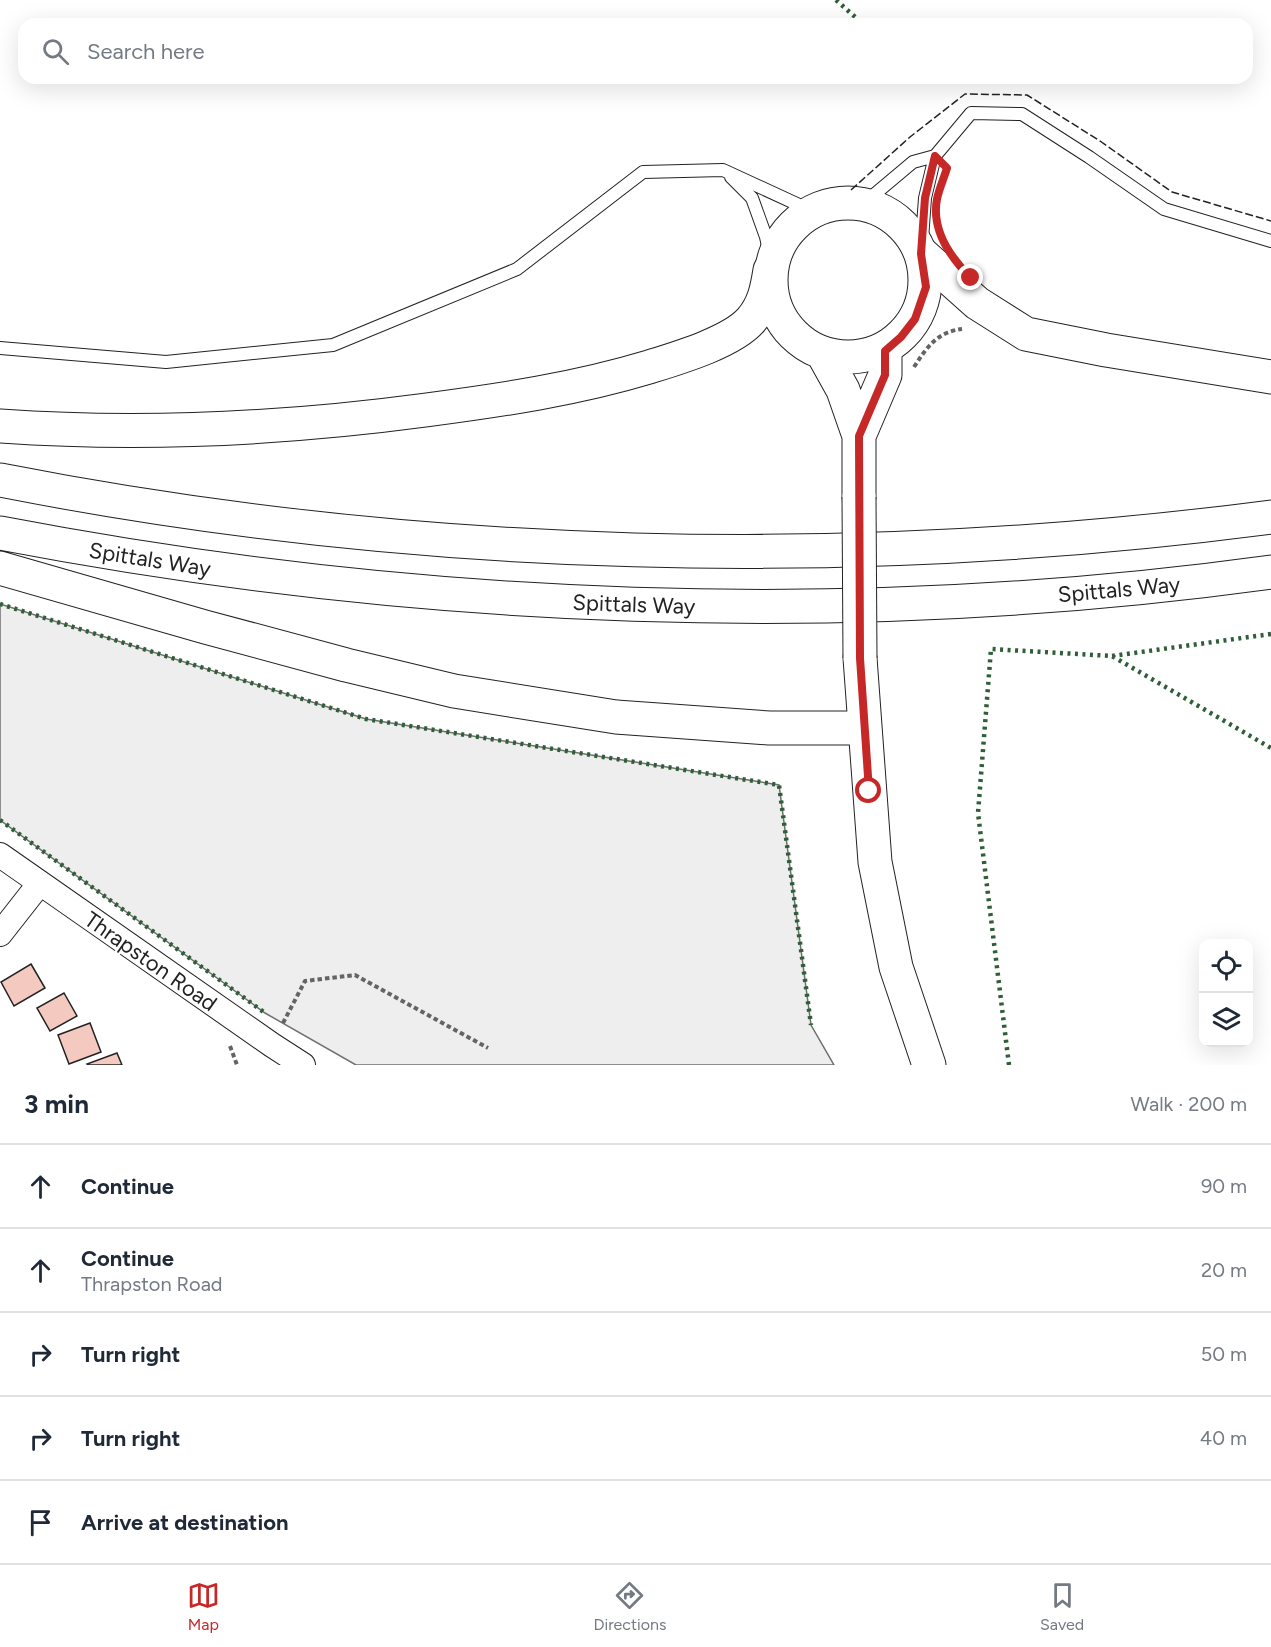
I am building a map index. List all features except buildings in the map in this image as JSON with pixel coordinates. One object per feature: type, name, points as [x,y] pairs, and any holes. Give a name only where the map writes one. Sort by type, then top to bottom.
[{"type":"main road","points":[[0,426],[96,431],[163,431],[293,426],[453,407],[555,391],[618,376],[659,364],[721,341],[751,321],[764,300],[771,267],[783,237],[812,211],[850,202],[880,209],[904,226],[921,254],[977,303],[1026,334],[1106,350],[1271,377]]},
{"type":"main road","points":[[771,267],[771,292],[785,327],[799,341],[823,354],[860,357],[885,351],[901,337],[915,319],[926,287],[921,254]]},
{"type":"main road","points":[[859,436],[885,375],[885,351]]},
{"type":"main road","points":[[823,354],[843,390],[859,436],[860,658],[875,862],[896,967],[929,1065]]},
{"type":"main road","points":[[0,480],[156,507],[284,524],[507,544],[625,549],[742,552],[966,546],[1095,537],[1271,517]]},
{"type":"main road","name":"Spittals Way","points":[[0,533],[183,564],[334,584],[461,596],[589,603],[834,606],[974,600],[1101,591],[1271,572]]},
{"type":"main road","points":[[0,568],[291,651],[464,693],[615,717],[769,728],[864,728]]},
{"type":"street","name":"Thrapston Road","points":[[0,855],[303,1065]]},
{"type":"street","points":[[0,934],[40,883]]},
{"type":"lane","points":[[921,254],[925,198],[935,156],[971,113],[1022,114],[1164,209],[1271,241]]},
{"type":"lane","points":[[863,204],[913,162],[935,156]]},
{"type":"lane","points":[[723,170],[752,198],[766,237],[771,267]]},
{"type":"lane","points":[[0,348],[166,362],[333,345],[517,269],[643,172],[723,170],[812,211]]},
{"type":"path","points":[[272,1045],[305,981],[355,975],[488,1048]]},
{"type":"shaded area","points":[[0,604],[366,719],[779,785],[811,1025],[834,1065],[356,1065],[265,1013],[0,820]]},
{"type":"hedge","points":[[836,0],[856,18]]},
{"type":"hedge","points":[[0,604],[366,719],[779,785],[811,1025]]},
{"type":"hedge","points":[[1112,656],[1271,634]]},
{"type":"hedge","points":[[1009,1065],[978,813],[991,649],[1112,656],[1271,748]]},
{"type":"hedge","points":[[0,820],[265,1013]]},
{"type":"fence","points":[[851,190],[910,137],[965,94],[1027,95],[1100,141],[1172,192],[1271,221]]},
{"type":"route","points":[[869,791],[860,658],[859,436],[885,375],[885,351],[901,337],[915,319],[926,287],[921,254],[925,198],[935,156],[947,168],[937,201],[936,217],[940,233],[953,260],[971,278]]}]
